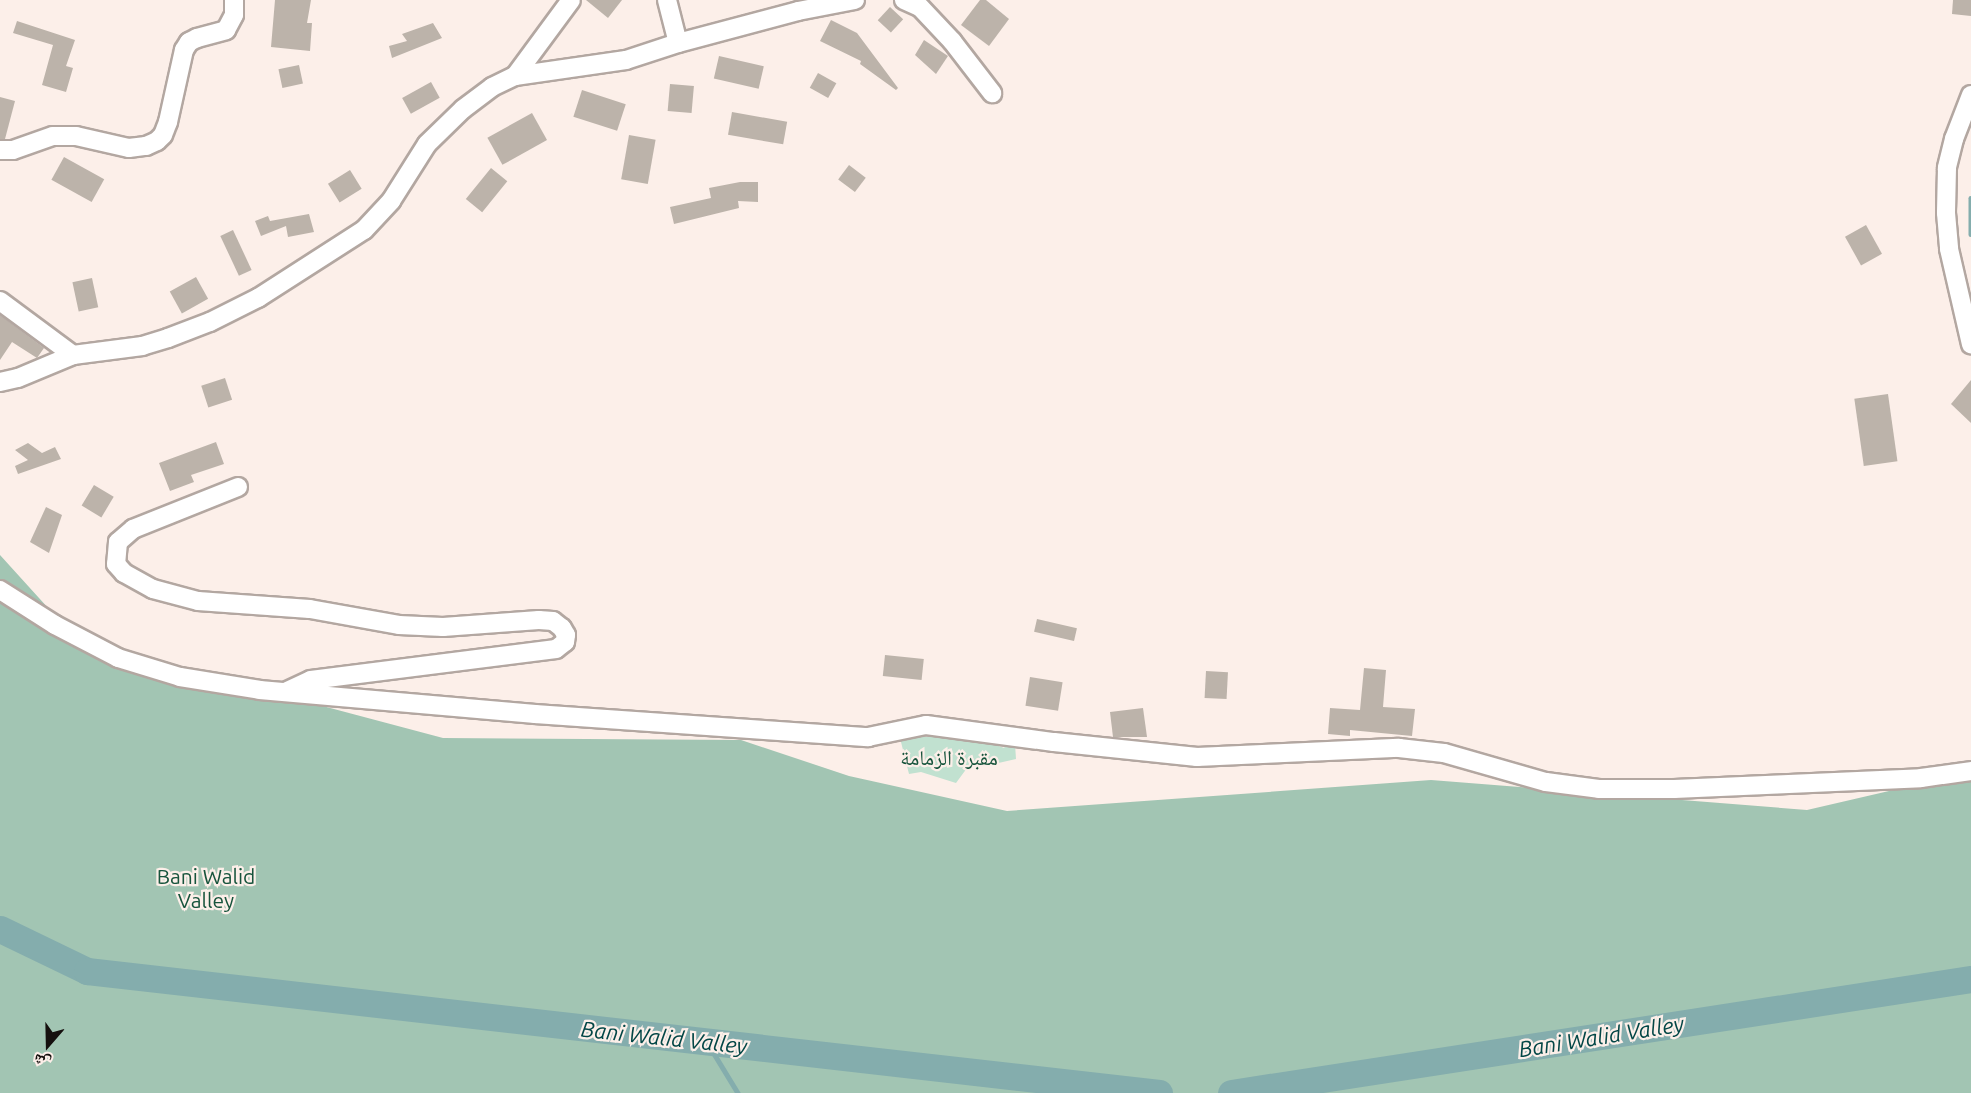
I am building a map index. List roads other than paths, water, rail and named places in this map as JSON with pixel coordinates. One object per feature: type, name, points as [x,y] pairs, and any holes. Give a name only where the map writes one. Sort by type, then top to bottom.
[{"type":"street","points":[[0,150],[29,146],[53,136],[76,136],[129,148],[146,146],[157,141],[163,135],[168,122],[184,50],[189,42],[197,38],[226,30],[234,15],[234,0]]},
{"type":"street","points":[[515,76],[571,0]]},
{"type":"street","points":[[667,0],[678,43]]},
{"type":"street","points":[[0,382],[18,378],[74,355],[142,346],[168,339],[258,298],[364,230],[391,201],[427,144],[484,93],[515,76],[626,60],[678,43],[798,11],[855,0]]},
{"type":"street","points":[[904,0],[920,7],[952,41],[992,93]]},
{"type":"street","points":[[1971,95],[1954,139],[1947,168],[1946,213],[1949,249],[1971,344]]},
{"type":"street","points":[[0,301],[74,355]]},
{"type":"street","points":[[238,487],[133,529],[118,542],[116,564],[124,573],[153,589],[198,602],[310,609],[399,625],[432,627],[553,621],[566,635],[565,642],[556,649],[311,680],[286,692]]},
{"type":"street","points":[[0,590],[55,625],[118,658],[180,677],[286,692],[535,714],[868,737],[926,724],[1054,742],[1197,757],[1399,748],[1444,753],[1546,782],[1599,789],[1674,789],[1909,779],[1971,771]]},
{"type":"waterway","points":[[1971,198],[1971,234]]},
{"type":"waterway","name":"Bani Walid Valley","points":[[0,929],[87,971],[1159,1093]]},
{"type":"waterway","name":"Bani Walid Valley","points":[[1231,1093],[1971,979]]},
{"type":"waterway","points":[[707,1042],[738,1093]]},
{"type":"park label","name":"مقبرة الزمامة","points":[[949,757]]}]
